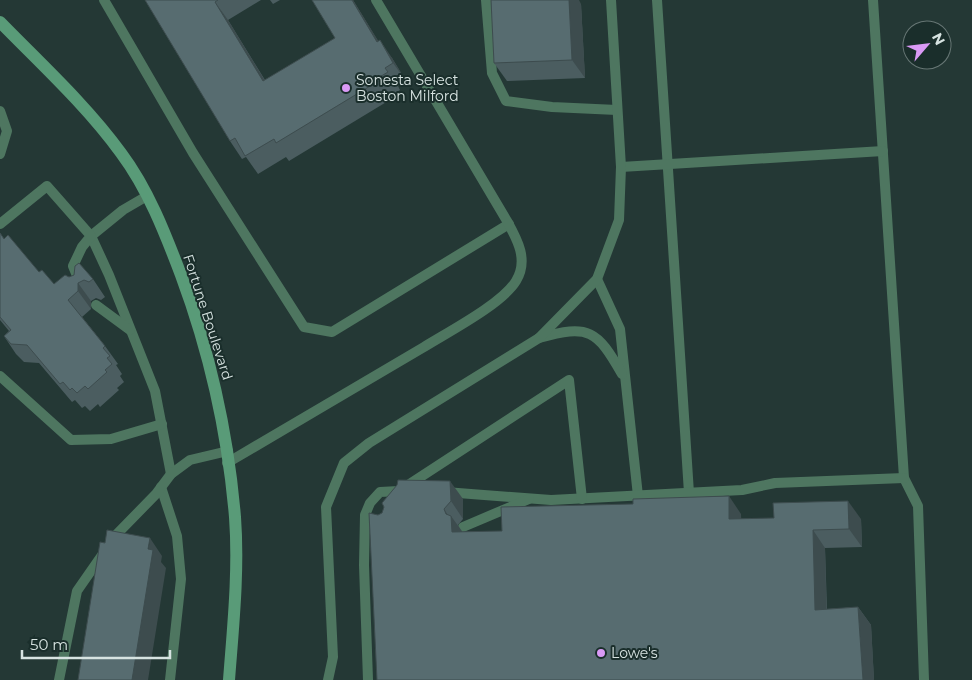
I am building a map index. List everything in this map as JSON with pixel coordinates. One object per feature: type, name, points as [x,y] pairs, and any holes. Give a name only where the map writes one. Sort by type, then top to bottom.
[{"type":"main road","name":"Fortune Boulevard","points":[[0,22],[111,140],[130,166],[147,196],[173,256],[200,331],[217,394],[235,518],[235,598],[229,680]]},
{"type":"lane","points":[[104,0],[192,153],[304,327],[332,332],[509,224]]},
{"type":"lane","points":[[59,680],[77,591],[116,535],[171,474],[190,460],[227,457],[463,323],[508,291],[517,280],[522,264],[522,254],[509,224],[376,0]]},
{"type":"lane","points":[[486,0],[492,73],[506,101],[552,107],[617,110]]},
{"type":"lane","points":[[328,680],[333,657],[326,507],[344,463],[368,442],[539,338],[597,279],[619,220],[620,167],[611,0]]},
{"type":"lane","points":[[657,0],[689,493]]},
{"type":"lane","points":[[873,0],[904,478],[918,506],[924,680]]},
{"type":"lane","points":[[0,111],[7,131],[0,154]]},
{"type":"lane","points":[[620,167],[883,151]]},
{"type":"lane","points":[[0,224],[47,186],[91,236],[109,274],[155,392],[171,474]]},
{"type":"lane","points":[[82,288],[73,266],[82,247],[91,236],[123,210],[147,196]]},
{"type":"lane","points":[[597,279],[620,330],[638,496]]},
{"type":"lane","points":[[96,305],[131,330]]},
{"type":"lane","points":[[539,338],[568,330],[592,334],[606,345],[625,379]]},
{"type":"lane","points":[[0,376],[71,440],[111,439],[162,424]]},
{"type":"lane","points":[[400,491],[569,380],[582,499]]},
{"type":"lane","points":[[439,492],[468,492],[531,499],[582,499],[742,490],[775,483],[904,478]]},
{"type":"lane","points":[[161,487],[177,536],[181,578],[170,680]]},
{"type":"lane","points":[[368,680],[364,565],[365,514],[370,503],[380,492],[419,491]]},
{"type":"lane","points":[[463,527],[531,499]]},
{"type":"lane","points":[[370,503],[380,515]]},
{"type":"building","name":"Sonesta Select Boston Milford","points":[[145,0],[218,0],[215,2],[263,81],[335,38],[312,0],[352,0],[377,42],[380,40],[393,63],[385,68],[388,72],[378,78],[380,80],[276,143],[274,139],[245,156],[235,138],[230,141]]},
{"type":"building","points":[[491,0],[569,0],[572,60],[494,63]]},
{"type":"building","points":[[0,233],[4,239],[8,235],[39,272],[42,270],[54,284],[65,275],[69,277],[74,275],[75,266],[79,263],[93,279],[89,282],[84,280],[78,283],[78,291],[68,300],[105,346],[103,348],[110,356],[107,358],[112,364],[105,370],[107,372],[88,389],[85,386],[77,393],[72,388],[70,390],[63,382],[60,384],[27,345],[11,344],[4,336],[11,330],[0,317]]},
{"type":"building","points":[[398,480],[450,481],[451,501],[444,509],[446,514],[451,516],[452,532],[502,531],[501,507],[633,504],[633,499],[729,496],[729,519],[774,518],[773,503],[848,501],[849,529],[813,530],[815,610],[858,607],[863,680],[377,680],[369,513],[378,515],[382,513],[384,507],[382,503],[397,485]]},
{"type":"building","points":[[107,530],[150,538],[148,549],[153,550],[132,680],[78,680],[100,542],[105,543]]},
{"type":"place","name":"Sonesta Select Boston Milford","points":[[346,88]]},
{"type":"place","name":"Lowe's","points":[[601,653]]}]
